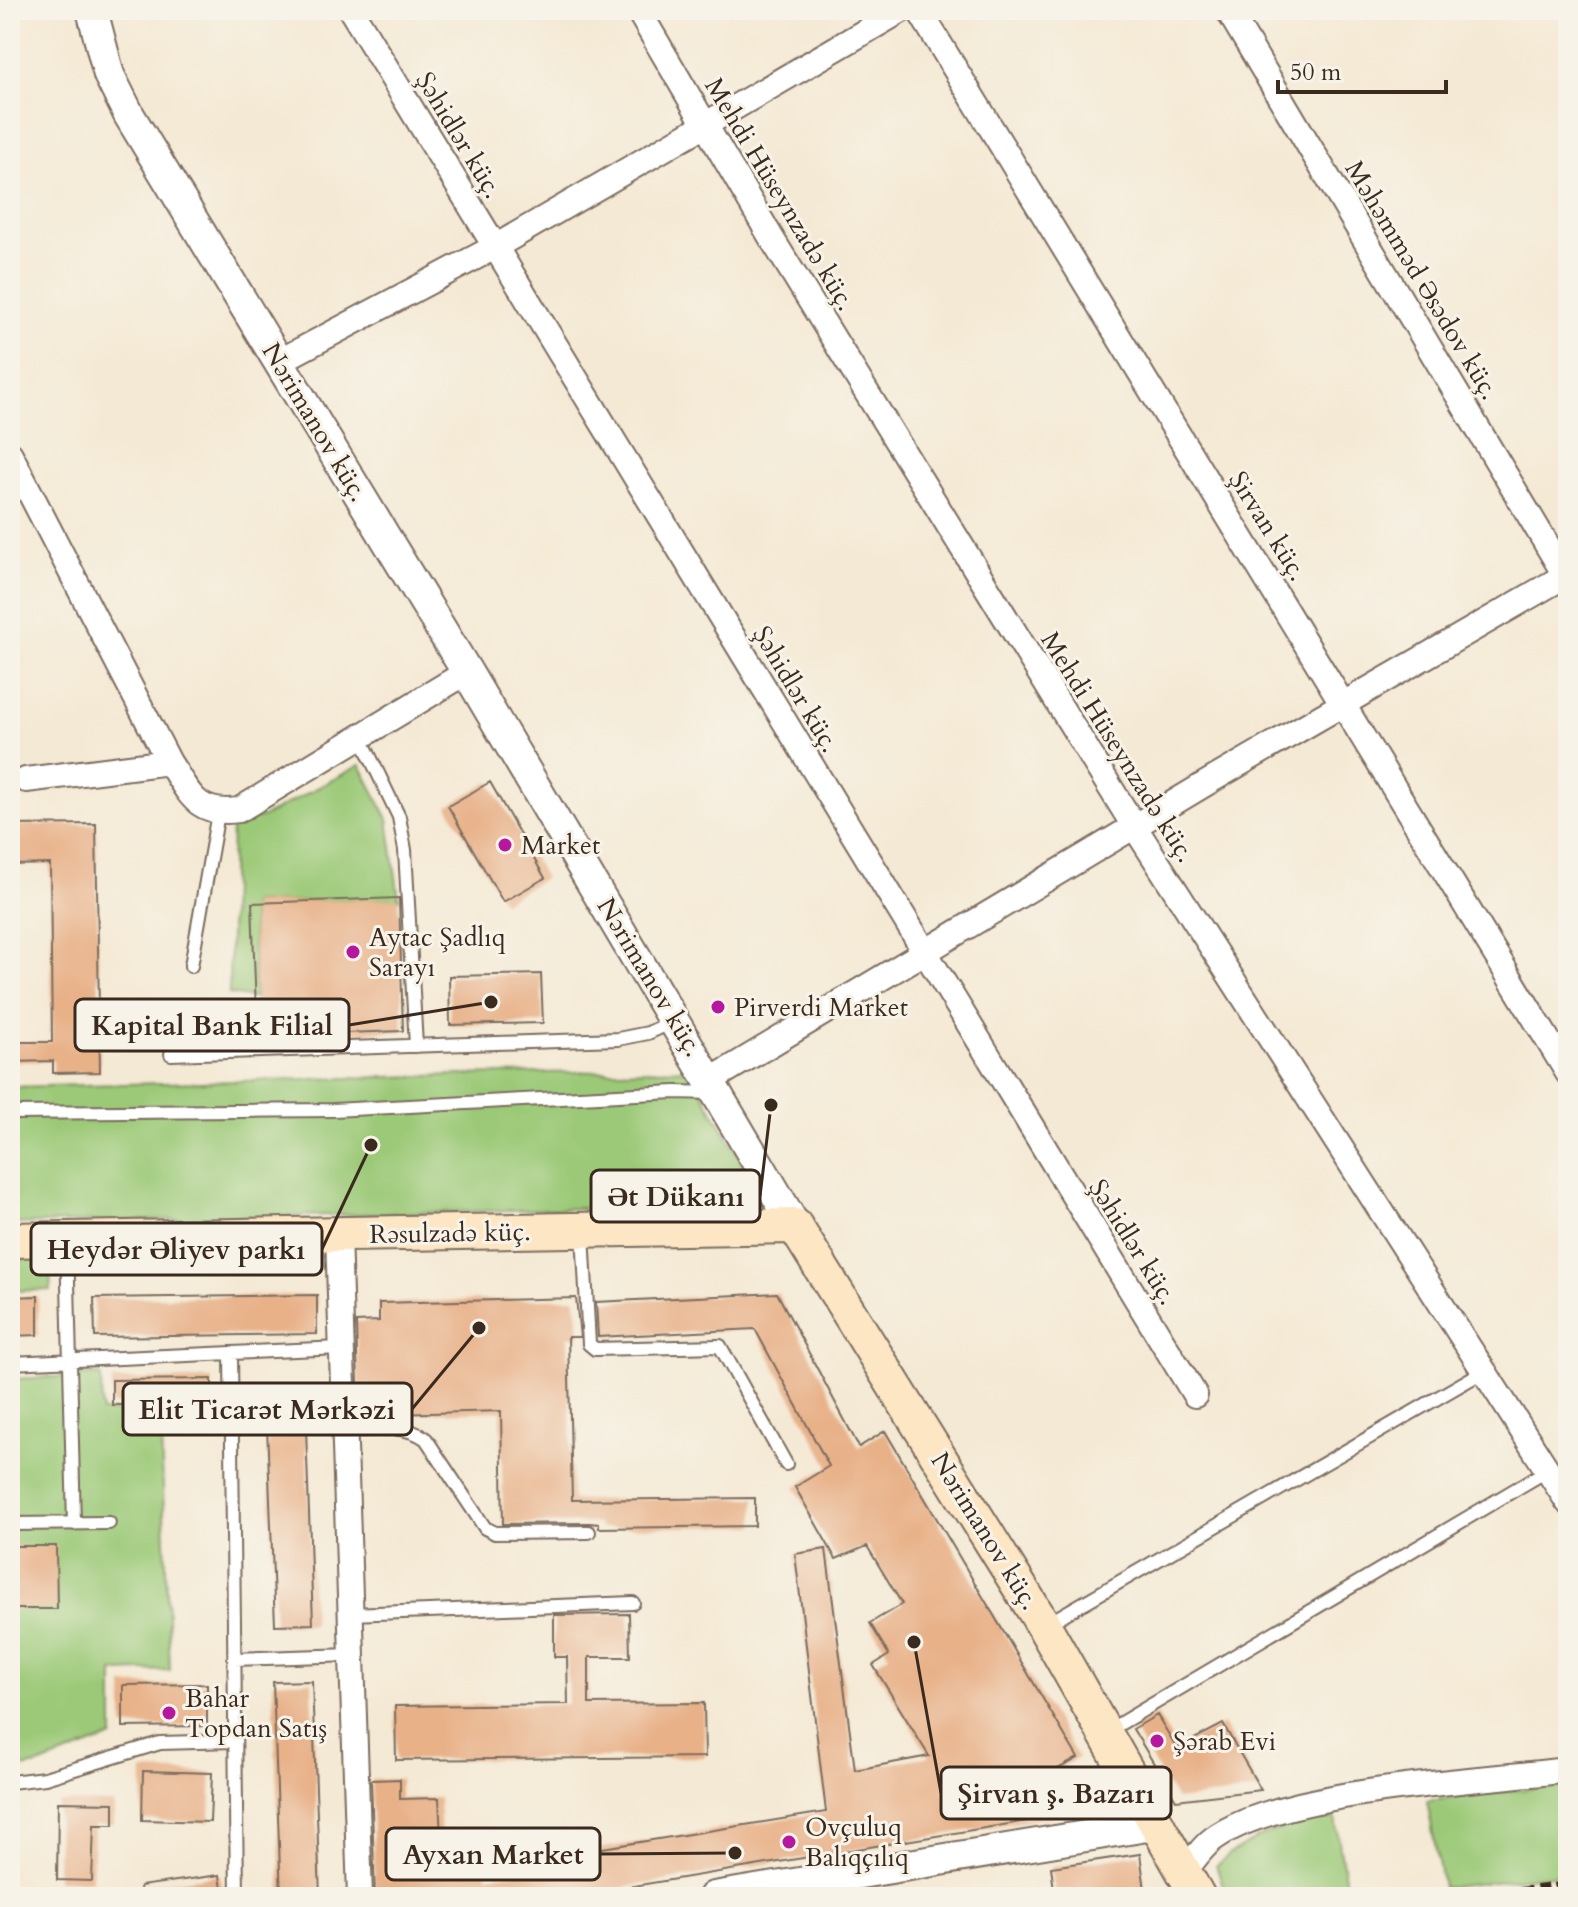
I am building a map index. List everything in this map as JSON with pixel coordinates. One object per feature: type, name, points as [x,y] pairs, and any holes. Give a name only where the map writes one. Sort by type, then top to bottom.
[{"type":"main road","name":"Rəsulzadə küç.","points":[[10,1240],[795,1226]]},
{"type":"main road","name":"Nərimanov küç.","points":[[795,1226],[1044,1626],[1191,1884]]},
{"type":"street","name":"Nərimanov küç.","points":[[92,10],[109,75],[129,115],[467,672],[795,1226]]},
{"type":"street","name":"Şəhidlər küç.","points":[[351,10],[1195,1395]]},
{"type":"street","name":"Mehdi Hüseynzadə küç.","points":[[638,10],[706,127],[1134,826],[1568,1502]]},
{"type":"street","points":[[278,362],[495,247],[706,127],[902,10]]},
{"type":"street","name":"Şirvan küç.","points":[[919,10],[1568,1073]]},
{"type":"street","name":"Məhəmməd Əsədov küç.","points":[[1228,10],[1567,576]]},
{"type":"street","points":[[10,454],[169,762],[199,806],[218,813],[239,810],[467,672]]},
{"type":"street","points":[[715,1087],[923,953],[1134,826],[1567,576]]},
{"type":"street","points":[[26,780],[169,762]]},
{"type":"street","points":[[338,1235],[360,1897]]},
{"type":"street","points":[[1191,1884],[1210,1840],[1265,1812],[1359,1795],[1568,1770]]},
{"type":"street","points":[[714,1897],[1159,1824]]},
{"type":"lane","points":[[360,736],[399,817],[405,850],[416,1046]]},
{"type":"lane","points":[[191,966],[218,813]]},
{"type":"lane","points":[[171,1054],[618,1039],[648,1033],[675,1021]]},
{"type":"lane","points":[[10,1113],[333,1110],[675,1092],[715,1087]]},
{"type":"lane","points":[[583,1230],[589,1344],[595,1349],[720,1346],[786,1464]]},
{"type":"lane","points":[[66,1239],[74,1524]]},
{"type":"lane","points":[[10,1363],[341,1348]]},
{"type":"lane","points":[[231,1353],[237,1897]]},
{"type":"lane","points":[[1044,1626],[1484,1371]]},
{"type":"lane","points":[[344,1431],[406,1428],[416,1431],[426,1439],[485,1528],[495,1533],[589,1532]]},
{"type":"lane","points":[[1106,1732],[1548,1470]]},
{"type":"lane","points":[[10,1524],[109,1523]]},
{"type":"lane","points":[[351,1614],[633,1603]]},
{"type":"lane","points":[[234,1659],[352,1655]]},
{"type":"lane","points":[[10,1782],[45,1778],[160,1743],[235,1741]]},
{"type":"green space","points":[[360,765],[388,819],[399,899],[252,903],[255,998],[229,994],[232,819],[261,818]]},
{"type":"green space","points":[[689,1069],[765,1203],[10,1224],[10,1087]]},
{"type":"green space","points":[[49,1258],[51,1290],[10,1291],[10,1259]]},
{"type":"green space","points":[[101,1375],[102,1412],[160,1412],[170,1670],[113,1672],[113,1737],[38,1765],[10,1770],[10,1379]]},
{"type":"green space","points":[[1568,1784],[1568,1873],[1443,1888],[1427,1801]]},
{"type":"green space","points":[[1335,1818],[1347,1890],[1298,1897],[1227,1897],[1216,1865],[1229,1855],[1272,1832]]},
{"type":"building","points":[[490,782],[545,878],[503,902],[448,806]]},
{"type":"building","points":[[96,824],[100,1072],[53,1073],[53,1061],[10,1062],[10,1042],[52,1042],[50,864],[10,865],[10,825]]},
{"type":"building","points":[[399,898],[403,1031],[257,1036],[252,903]]},
{"type":"building","points":[[541,974],[543,1023],[450,1025],[449,976]]},
{"type":"building","points":[[777,1293],[859,1447],[885,1431],[1078,1758],[1047,1775],[1057,1816],[597,1892],[598,1897],[375,1897],[371,1780],[400,1779],[400,1799],[439,1798],[442,1858],[482,1852],[487,1876],[542,1868],[538,1841],[587,1834],[590,1850],[826,1812],[795,1554],[826,1549],[855,1770],[929,1756],[873,1665],[889,1655],[870,1623],[902,1604],[867,1546],[836,1559],[795,1487],[829,1466],[755,1329],[598,1337],[596,1302]]},
{"type":"building","points":[[317,1295],[317,1334],[95,1337],[94,1298]]},
{"type":"building","points":[[38,1296],[38,1335],[10,1336],[10,1297]]},
{"type":"building","points":[[576,1298],[580,1337],[568,1337],[572,1500],[755,1498],[755,1526],[599,1528],[599,1524],[589,1523],[503,1524],[501,1411],[359,1415],[356,1322],[379,1321],[379,1303]]},
{"type":"building","points":[[212,1379],[212,1404],[112,1405],[112,1380]]},
{"type":"building","points":[[305,1401],[313,1624],[275,1625],[266,1402]]},
{"type":"building","points":[[11,1546],[56,1546],[57,1609],[12,1609]]},
{"type":"building","points":[[629,1614],[630,1657],[589,1657],[589,1704],[704,1703],[705,1757],[396,1760],[395,1706],[568,1704],[567,1657],[554,1657],[554,1615]]},
{"type":"building","points":[[312,1681],[320,1897],[281,1897],[273,1682]]},
{"type":"building","points":[[207,1684],[207,1726],[123,1727],[123,1685]]},
{"type":"building","points":[[1157,1715],[1177,1748],[1223,1724],[1261,1790],[1176,1800],[1133,1729]]},
{"type":"building","points":[[143,1771],[212,1773],[210,1822],[142,1820]]},
{"type":"building","points":[[58,1802],[114,1803],[114,1825],[94,1825],[92,1881],[57,1880]]},
{"type":"building","points":[[1140,1854],[1146,1897],[1055,1897],[1051,1867]]},
{"type":"building","points":[[220,1875],[223,1897],[141,1897],[140,1886]]},
{"type":"railway","points":[[1465,1897],[1568,1884]]},
{"type":"place","name":"Market","points":[[505,845]]},
{"type":"place","name":"Aytac Şadlıq Sarayı","points":[[353,952]]},
{"type":"place","name":"Kapital Bank Filial","points":[[491,1002]]},
{"type":"place","name":"Pirverdi Market","points":[[718,1007]]},
{"type":"place","name":"Ət Dükanı","points":[[771,1105]]},
{"type":"place","name":"Heydər Əliyev parkı","points":[[371,1145]]},
{"type":"place","name":"Elit Ticarət Mərkəzi","points":[[479,1328]]},
{"type":"place","name":"Şirvan ş. Bazarı","points":[[914,1642]]},
{"type":"place","name":"Bahar Topdan Satış","points":[[169,1713]]},
{"type":"place","name":"Şərab Evi","points":[[1157,1741]]},
{"type":"place","name":"Ovçuluq Balıqçılıq","points":[[789,1842]]},
{"type":"place","name":"Ayxan Market","points":[[735,1853]]}]
